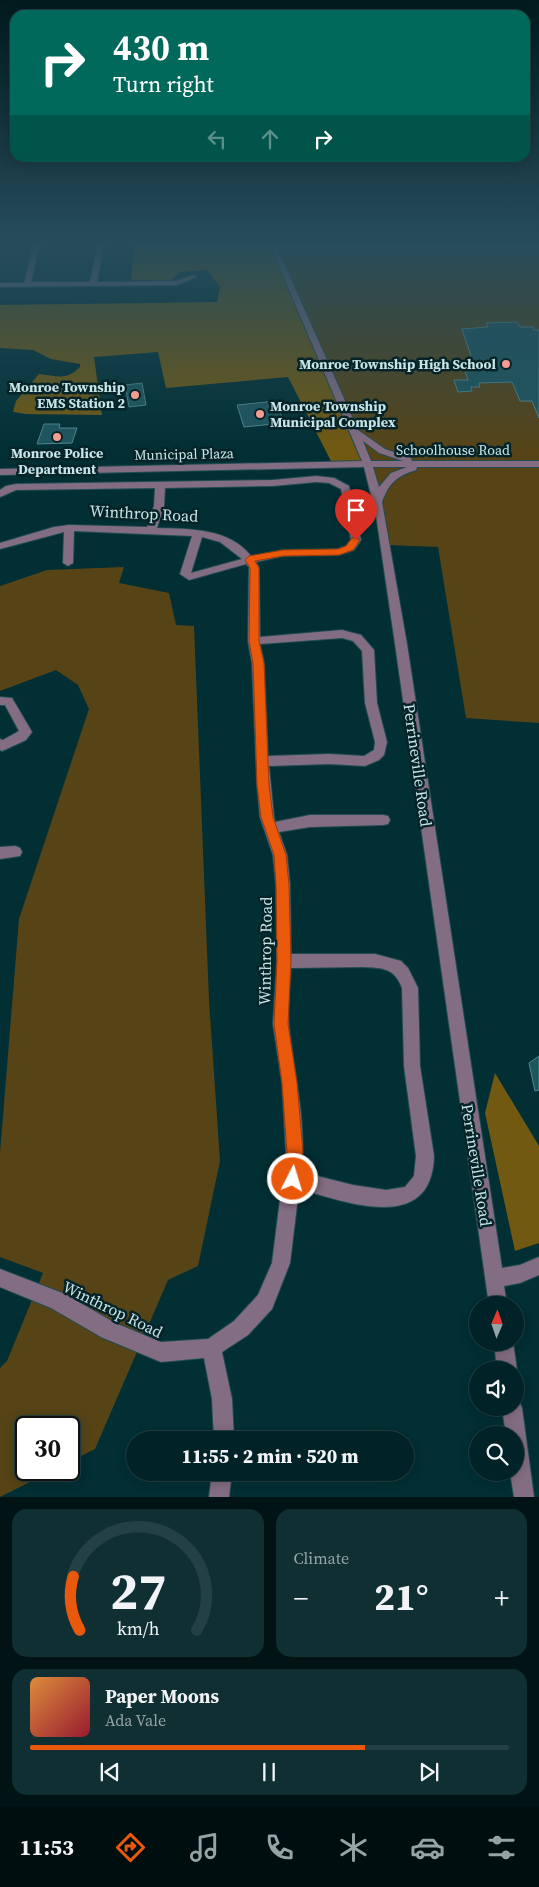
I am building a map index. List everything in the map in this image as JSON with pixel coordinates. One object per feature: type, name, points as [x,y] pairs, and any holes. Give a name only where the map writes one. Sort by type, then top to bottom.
[{"type":"street","name":"Perrineville Road","points":[[303,313],[368,464],[378,501],[401,644],[497,1296]]},
{"type":"street","points":[[353,430],[382,451],[425,464]]},
{"type":"street","name":"Schoolhouse Road","points":[[368,464],[539,464]]},
{"type":"street","name":"Municipal Plaza","points":[[0,472],[368,464]]},
{"type":"street","points":[[378,501],[382,488],[389,479],[398,472],[425,464]]},
{"type":"street","points":[[0,494],[16,486],[273,483],[316,479],[331,480],[346,488],[356,540],[350,548],[339,552],[283,553],[249,560],[188,577],[186,576],[198,533]]},
{"type":"street","points":[[151,531],[159,506],[160,484]]},
{"type":"street","name":"Winthrop Road","points":[[0,1278],[58,1301],[108,1330],[162,1352],[211,1348],[241,1328],[265,1302],[281,1263],[295,1152],[290,1083],[281,1024],[284,961],[283,885],[280,855],[267,817],[262,761],[258,663],[254,641],[254,568],[242,552],[224,540],[198,533],[81,527],[54,530],[2,541]]},
{"type":"street","points":[[68,563],[69,528]]},
{"type":"street","points":[[254,641],[342,634],[362,641],[368,650],[371,703],[381,742],[380,752],[375,757],[365,761],[329,759],[262,761]]},
{"type":"street","points":[[0,701],[8,701],[26,732],[22,737],[1,746]]},
{"type":"street","points":[[271,828],[310,821],[383,820]]},
{"type":"street","points":[[0,853],[15,852]]},
{"type":"street","points":[[284,961],[382,960],[398,967],[410,988],[412,1066],[426,1156],[425,1170],[420,1184],[410,1194],[391,1200],[351,1193],[293,1179]]},
{"type":"street","points":[[494,1278],[520,1274],[539,1266]]},
{"type":"street","points":[[211,1348],[222,1399],[224,1431]]},
{"type":"street","points":[[513,1416],[524,1497]]},
{"type":"street","points":[[219,1497],[221,1481]]},
{"type":"shaded area","points":[[0,313],[302,313],[369,466],[334,467],[288,377],[166,388],[158,352],[94,357],[102,415],[26,414],[13,412],[16,401],[39,374],[66,376],[80,367],[80,364],[51,359],[33,350],[0,348]]},
{"type":"shaded area","points":[[301,313],[539,313],[539,723],[466,718],[438,547],[387,545],[378,501]]},
{"type":"shaded area","points":[[124,567],[119,583],[169,593],[176,625],[194,626],[209,1000],[220,1161],[198,1266],[168,1280],[95,1449],[80,1456],[80,1416],[15,1416],[15,1481],[32,1481],[0,1497],[0,1368],[7,1361],[43,1273],[0,1257],[0,1153],[19,919],[89,709],[78,685],[56,670],[0,691],[0,586],[47,570]]},
{"type":"shaded area","points":[[495,1073],[539,1146],[539,1243],[515,1251],[485,1113]]},
{"type":"building","name":"Monroe Township High School","points":[[517,322],[520,327],[533,327],[534,330],[539,330],[539,418],[532,401],[520,401],[512,382],[479,383],[480,387],[471,387],[472,391],[458,392],[454,380],[468,380],[465,371],[476,371],[462,329],[488,327],[486,323]]},
{"type":"building","name":"Monroe Township EMS Station 2","points":[[142,383],[146,405],[129,407],[125,385]]},
{"type":"building","name":"Monroe Township Municipal Complex","points":[[276,401],[284,423],[244,427],[237,405]]},
{"type":"building","name":"Monroe Police Department","points":[[44,424],[60,424],[59,428],[77,428],[72,443],[37,444]]},
{"type":"building","points":[[539,1056],[539,1090],[535,1091],[529,1063]]},
{"type":"place","name":"Monroe Township High School","points":[[506,364]]},
{"type":"place","name":"Monroe Township EMS Station 2","points":[[135,395]]},
{"type":"place","name":"Monroe Township Municipal Complex","points":[[260,414]]},
{"type":"place","name":"Monroe Police Department","points":[[57,437]]},
{"type":"route","points":[[293,1179],[295,1152],[290,1083],[281,1024],[284,961],[283,885],[280,855],[267,817],[263,785],[258,663],[254,641],[254,568],[249,560],[283,553],[345,551],[356,540]]}]
